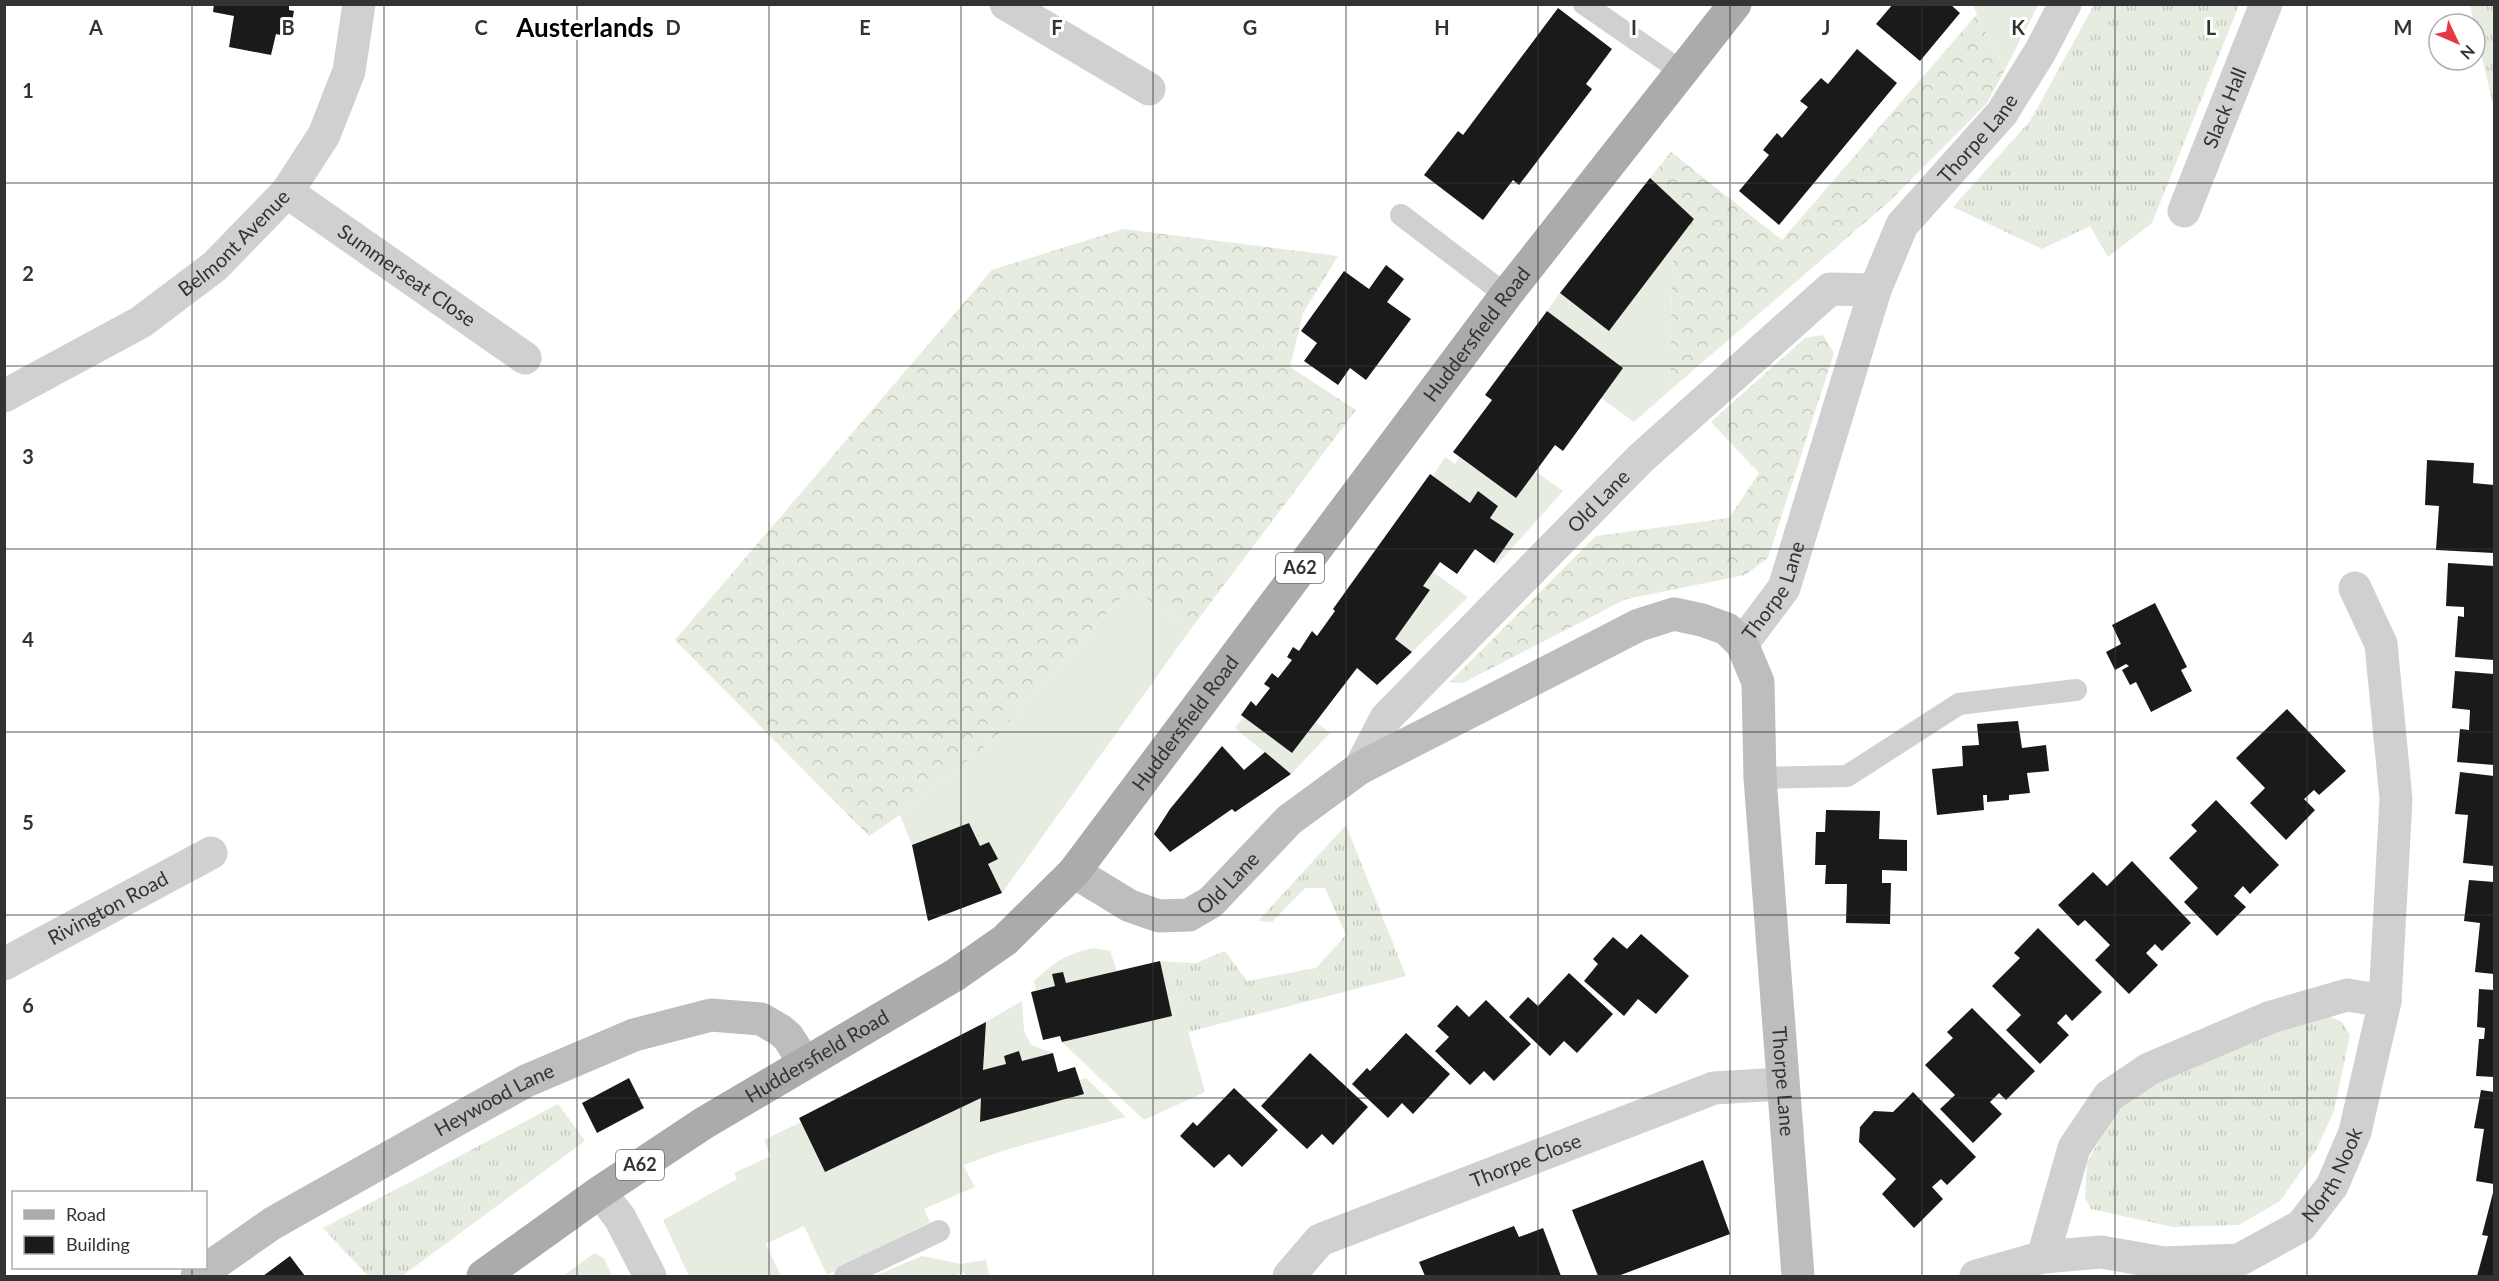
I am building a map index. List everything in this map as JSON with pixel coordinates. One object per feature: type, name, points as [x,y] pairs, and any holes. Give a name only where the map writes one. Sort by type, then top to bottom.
[{"type":"main road","name":"Huddersfield Road","points":[[483,1276],[600,1192],[704,1123],[955,975],[1005,940],[1074,873],[1506,295],[1735,4]]},
{"type":"street","name":"Belmont Avenue","points":[[4,396],[141,322],[215,266],[287,192],[324,135],[349,71],[359,4]]},
{"type":"street","points":[[1006,4],[1149,89]]},
{"type":"street","name":"Thorpe Lane","points":[[1798,1276],[1760,778],[1758,682],[1742,644],[1784,588],[1875,290],[1902,225],[2002,113],[2040,52],[2065,4]]},
{"type":"street","name":"Slack Hall","points":[[2184,211],[2266,4]]},
{"type":"street","name":"Summerseat Close","points":[[287,192],[525,358]]},
{"type":"street","name":"Old Lane","points":[[1360,768],[1386,718],[1640,459],[1830,289],[1875,290]]},
{"type":"street","name":"North Nook","points":[[1976,1276],[2043,1257],[2101,1252],[2164,1263],[2239,1260],[2301,1226],[2332,1186],[2355,1132],[2385,1001],[2396,799],[2381,645],[2355,588]]},
{"type":"street","name":"Old Lane","points":[[1074,873],[1130,906],[1159,916],[1189,915],[1211,902],[1289,820],[1360,768],[1639,625],[1674,614],[1702,620],[1727,629],[1742,644]]},
{"type":"street","name":"Rivington Road","points":[[4,964],[212,853]]},
{"type":"street","points":[[2043,1257],[2074,1148],[2109,1096],[2149,1070],[2271,1017],[2347,995],[2385,1001]]},
{"type":"street","name":"Heywood Lane","points":[[197,1276],[273,1223],[456,1119],[526,1081],[634,1035],[711,1016],[761,1019],[788,1037],[804,1062]]},
{"type":"street","name":"Thorpe Close","points":[[1289,1276],[1320,1240],[1714,1088],[1782,1084]]},
{"type":"street","points":[[600,1192],[620,1218],[651,1276]]},
{"type":"lane","points":[[1584,4],[1681,71]]},
{"type":"lane","points":[[1401,215],[1506,295]]},
{"type":"lane","points":[[1760,778],[1847,776],[1959,704],[2076,690]]},
{"type":"lane","points":[[845,1276],[939,1231]]},
{"type":"green space","points":[[1973,5],[2038,5],[2005,70],[1977,14]]},
{"type":"green space","points":[[2094,5],[2239,5],[2152,223],[2108,257],[2090,226],[2042,249],[1953,207],[2030,121]]},
{"type":"green space","points":[[2470,5],[2494,5],[2494,109],[2485,72],[2487,12],[2472,12]]},
{"type":"green space","points":[[1977,14],[2005,70],[1987,103],[1891,200],[1669,391],[1673,246],[1694,219],[1650,178],[1671,152],[1782,240]]},
{"type":"green space","points":[[1123,229],[1338,256],[1303,313],[1290,367],[1356,410],[1190,630],[1131,587],[995,738],[900,815],[869,836],[675,640],[992,270]]},
{"type":"green space","points":[[1673,246],[1669,391],[1634,422],[1601,398],[1623,368],[1547,311],[1560,293],[1609,330]]},
{"type":"green space","points":[[1823,335],[1834,353],[1768,558],[1745,575],[1626,599],[1463,683],[1450,682],[1596,536],[1729,518],[1759,473],[1711,422],[1805,338]]},
{"type":"green space","points":[[1445,457],[1455,464],[1459,457],[1516,497],[1536,472],[1563,491],[1497,565],[1494,563],[1514,535],[1490,518],[1498,505],[1478,491],[1470,503],[1433,476]]},
{"type":"green space","points":[[1433,572],[1468,597],[1412,652],[1395,639],[1430,591],[1423,586]]},
{"type":"green space","points":[[1131,587],[1190,630],[1002,893],[988,864],[998,859],[989,842],[980,846],[969,823],[912,845],[900,815],[995,738]]},
{"type":"green space","points":[[1244,717],[1292,753],[1316,722],[1330,733],[1291,774],[1235,728]]},
{"type":"green space","points":[[1346,825],[1406,976],[1188,1032],[1169,962],[1196,963],[1225,951],[1247,981],[1316,968],[1346,935],[1325,888],[1305,888],[1272,922],[1258,921]]},
{"type":"green space","points":[[1093,948],[1110,951],[1117,971],[1066,983],[1063,972],[1052,974],[1055,986],[1036,990],[1034,981],[1055,964],[1067,956]]},
{"type":"green space","points":[[1160,961],[1169,962],[1205,1092],[1144,1120],[1062,1042],[1172,1016]]},
{"type":"green space","points":[[1022,1001],[1024,1031],[1031,1045],[1053,1053],[1022,1061],[1019,1051],[1004,1056],[1006,1064],[983,1070],[986,1022]]},
{"type":"green space","points":[[2324,1014],[2342,1022],[2350,1035],[2334,1111],[2316,1150],[2280,1201],[2239,1225],[2173,1227],[2091,1209],[2085,1197],[2087,1162],[2116,1112],[2152,1085],[2212,1054]]},
{"type":"green space","points":[[1086,1078],[1126,1117],[1005,1150],[963,1165],[975,1187],[924,1209],[930,1222],[827,1275],[804,1226],[766,1244],[781,1276],[689,1276],[663,1220],[737,1179],[734,1173],[771,1156],[764,1140],[801,1122],[825,1172],[981,1098],[981,1122],[1083,1094],[1080,1080]]},
{"type":"green space","points":[[558,1104],[585,1141],[402,1276],[368,1276],[323,1228]]},
{"type":"green space","points":[[594,1253],[604,1258],[612,1276],[563,1276]]},
{"type":"green space","points":[[922,1256],[961,1264],[986,1260],[989,1276],[966,1276],[964,1272],[954,1276],[874,1276]]},
{"type":"building","points":[[214,4],[289,4],[289,10],[294,11],[289,37],[276,34],[271,55],[229,47],[234,16],[213,12]]},
{"type":"building","points":[[1893,4],[1950,4],[1960,13],[1920,61],[1876,24]]},
{"type":"building","points":[[1558,8],[1612,49],[1586,84],[1592,89],[1519,185],[1513,180],[1483,220],[1424,175],[1458,131],[1463,135]]},
{"type":"building","points":[[1857,49],[1897,83],[1779,225],[1739,191],[1769,155],[1763,150],[1777,133],[1782,138],[1808,107],[1800,101],[1821,78],[1828,84]]},
{"type":"building","points":[[1650,178],[1694,219],[1609,331],[1560,293]]},
{"type":"building","points":[[1386,265],[1404,279],[1387,302],[1411,319],[1366,380],[1350,368],[1338,385],[1304,361],[1317,343],[1301,331],[1344,271],[1369,289]]},
{"type":"building","points":[[1547,311],[1623,368],[1563,451],[1555,445],[1516,498],[1453,452],[1492,400],[1485,395]]},
{"type":"building","points":[[2427,460],[2474,463],[2473,483],[2494,485],[2494,553],[2436,550],[2439,506],[2425,505]]},
{"type":"building","points":[[1430,474],[1470,503],[1478,491],[1498,506],[1490,518],[1514,534],[1494,563],[1475,549],[1457,574],[1440,562],[1423,586],[1430,590],[1395,639],[1412,652],[1377,685],[1357,668],[1292,753],[1241,715],[1251,701],[1256,706],[1270,688],[1264,684],[1272,673],[1278,678],[1292,660],[1287,657],[1293,647],[1299,651],[1312,631],[1317,636],[1335,611],[1333,609]]},
{"type":"building","points":[[2448,563],[2494,566],[2494,660],[2455,657],[2458,616],[2464,617],[2464,607],[2446,606]]},
{"type":"building","points":[[2155,603],[2187,667],[2181,670],[2192,691],[2151,712],[2136,682],[2130,685],[2122,670],[2129,666],[2126,664],[2115,670],[2106,652],[2121,644],[2112,625]]},
{"type":"building","points":[[2455,671],[2494,674],[2494,765],[2457,762],[2460,729],[2469,730],[2470,710],[2452,708]]},
{"type":"building","points":[[2287,709],[2346,771],[2319,795],[2314,790],[2304,799],[2315,810],[2286,840],[2250,803],[2265,788],[2236,758]]},
{"type":"building","points":[[2018,721],[2022,748],[2046,745],[2049,771],[2027,773],[2030,793],[2009,795],[2009,800],[1987,802],[1987,795],[1983,795],[1984,810],[1937,815],[1932,769],[1963,766],[1962,746],[1979,745],[1977,724]]},
{"type":"building","points":[[1222,746],[1244,770],[1265,752],[1291,774],[1235,812],[1232,809],[1170,852],[1154,834],[1170,809]]},
{"type":"building","points":[[2460,772],[2494,776],[2494,866],[2463,863],[2468,815],[2455,814]]},
{"type":"building","points":[[2216,800],[2279,865],[2250,894],[2243,886],[2234,896],[2246,907],[2217,936],[2184,902],[2198,888],[2169,858],[2197,831],[2191,825]]},
{"type":"building","points":[[1826,810],[1880,811],[1879,839],[1907,840],[1907,871],[1882,870],[1882,883],[1891,883],[1890,924],[1846,923],[1847,884],[1825,884],[1826,865],[1815,865],[1816,832],[1825,832]]},
{"type":"building","points":[[969,823],[980,846],[989,842],[998,859],[988,864],[1002,893],[928,921],[912,845]]},
{"type":"building","points":[[2132,861],[2191,923],[2162,951],[2155,944],[2146,953],[2158,965],[2129,994],[2095,960],[2110,945],[2085,920],[2078,926],[2058,905],[2093,872],[2107,886]]},
{"type":"building","points":[[2469,880],[2494,882],[2494,974],[2475,972],[2480,923],[2464,921]]},
{"type":"building","points":[[2038,928],[2102,992],[2072,1021],[2066,1014],[2057,1023],[2069,1035],[2040,1064],[2006,1030],[2021,1015],[1992,986],[2020,958],[2014,953]]},
{"type":"building","points":[[1641,934],[1689,976],[1656,1014],[1638,999],[1624,1016],[1584,981],[1598,964],[1593,959],[1613,937],[1627,949]]},
{"type":"building","points":[[1160,961],[1172,1016],[1062,1042],[1060,1036],[1043,1040],[1031,992],[1055,986],[1052,974],[1063,972],[1066,983]]},
{"type":"building","points":[[1569,973],[1613,1014],[1577,1053],[1564,1041],[1550,1056],[1509,1017],[1528,997],[1538,1006]]},
{"type":"building","points":[[2479,989],[2494,990],[2494,1077],[2476,1076],[2479,1039],[2484,1039],[2485,1028],[2477,1027]]},
{"type":"building","points":[[1486,1000],[1531,1044],[1494,1081],[1484,1071],[1470,1085],[1435,1051],[1449,1037],[1437,1026],[1457,1005],[1469,1017]]},
{"type":"building","points":[[1972,1008],[2035,1071],[2006,1100],[1999,1093],[1990,1102],[2002,1114],[1973,1143],[1940,1109],[1955,1095],[1925,1065],[1953,1038],[1947,1032]]},
{"type":"building","points":[[986,1022],[983,1070],[1006,1064],[1004,1056],[1019,1051],[1022,1061],[1053,1053],[1058,1072],[1075,1067],[1084,1094],[980,1122],[981,1098],[825,1172],[799,1118]]},
{"type":"building","points":[[1406,1033],[1450,1074],[1413,1114],[1402,1103],[1388,1118],[1352,1084],[1367,1068],[1370,1071]]},
{"type":"building","points":[[1310,1053],[1368,1107],[1333,1145],[1322,1134],[1307,1149],[1261,1106]]},
{"type":"building","points":[[629,1078],[644,1108],[597,1133],[582,1103]]},
{"type":"building","points":[[1234,1088],[1278,1130],[1242,1167],[1229,1154],[1214,1168],[1180,1136],[1193,1122],[1197,1126]]},
{"type":"building","points":[[2481,1090],[2494,1092],[2494,1184],[2476,1181],[2484,1129],[2474,1128]]},
{"type":"building","points":[[1913,1092],[1976,1157],[1947,1185],[1941,1179],[1932,1187],[1943,1199],[1914,1228],[1882,1194],[1896,1179],[1859,1142],[1860,1127],[1874,1111],[1893,1112]]},
{"type":"building","points":[[1703,1160],[1730,1234],[1618,1276],[1598,1276],[1572,1210]]},
{"type":"building","points":[[2494,1189],[2494,1276],[2477,1276],[2488,1236],[2482,1235]]},
{"type":"building","points":[[1514,1226],[1519,1237],[1543,1228],[1561,1276],[1425,1276],[1419,1262]]},
{"type":"building","points":[[290,1256],[305,1276],[263,1276]]},
{"type":"district","name":"Austerlands","points":[[585,28]]}]
